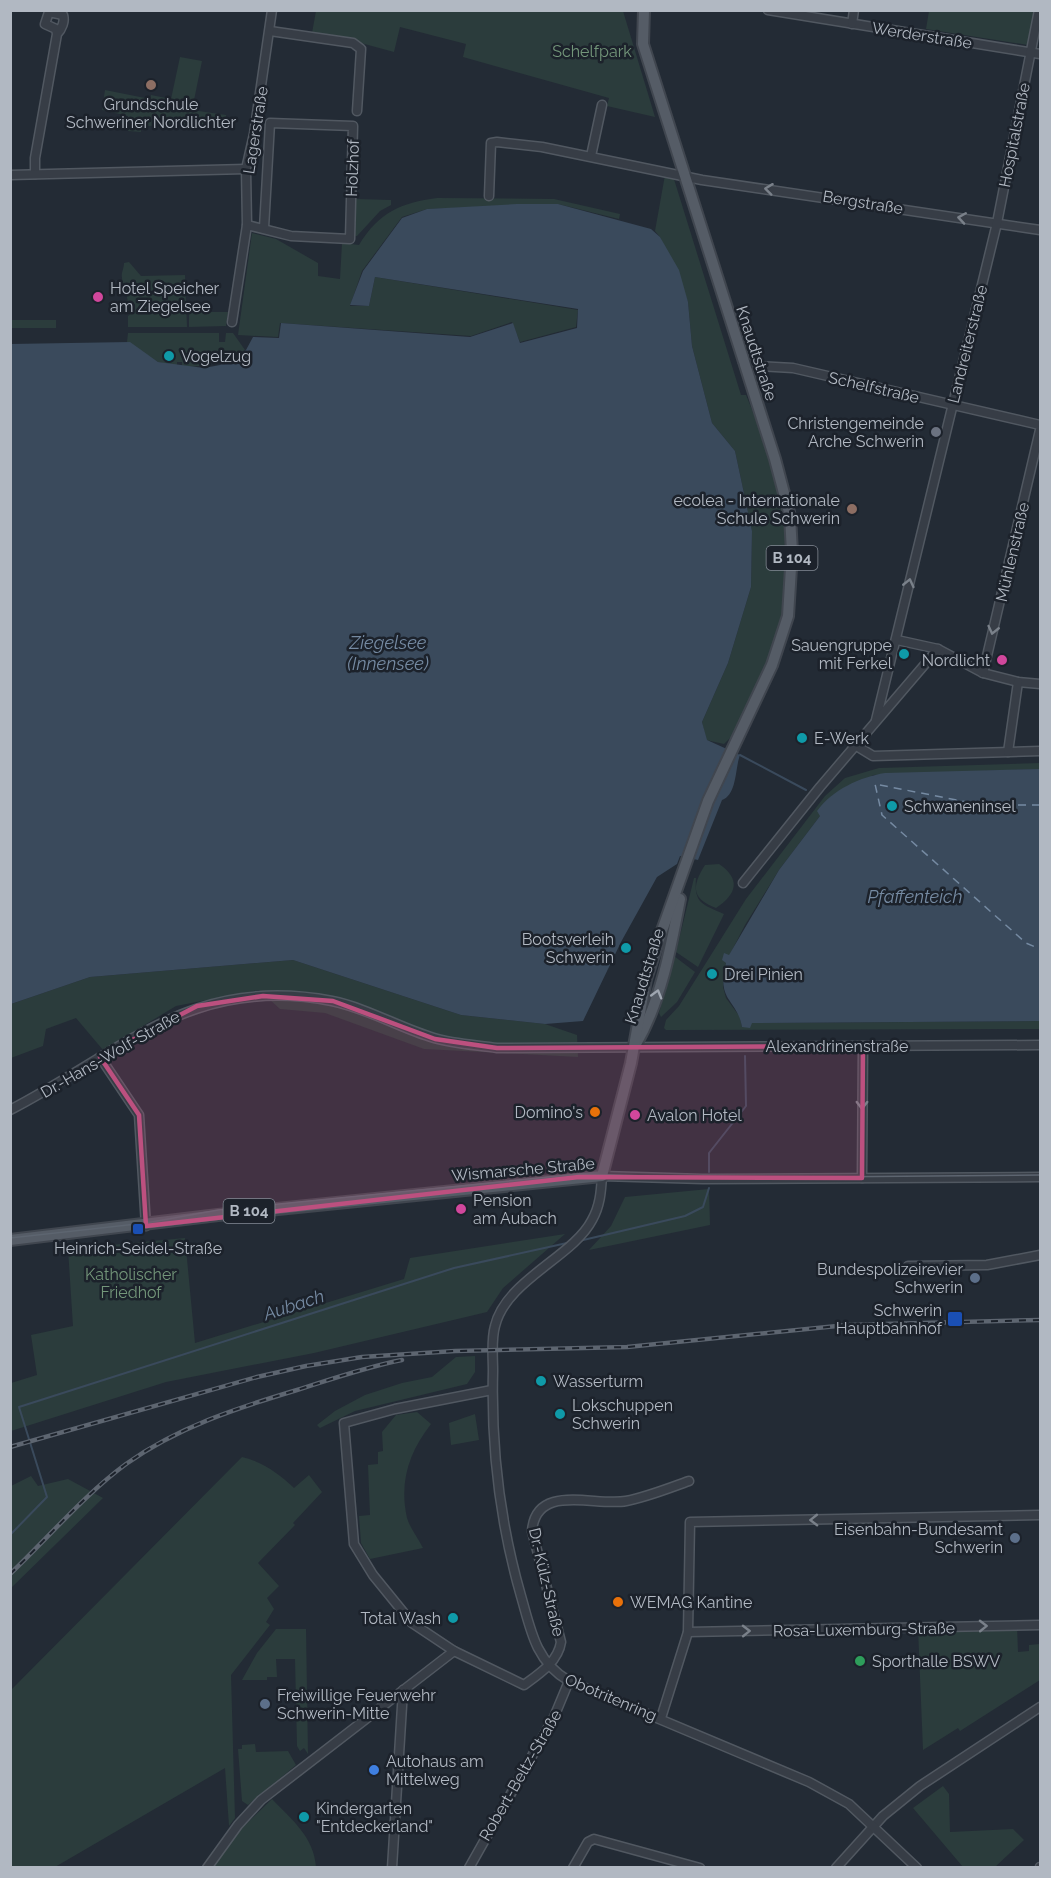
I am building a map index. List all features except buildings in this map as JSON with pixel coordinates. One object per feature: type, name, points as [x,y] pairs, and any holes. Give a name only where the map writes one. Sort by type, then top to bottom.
[{"type":"main road","name":"Knaudtstraße","points":[[634,1048],[636,1023],[646,979],[708,801],[766,678],[781,640],[791,593],[792,552],[790,516],[775,459],[643,44],[644,10]]},
{"type":"main road","name":"B 104","points":[[602,1176],[634,1048]]},
{"type":"main road","name":"Wismarsche Straße","points":[[10,1240],[146,1226],[218,1215],[602,1176]]},
{"type":"street","name":"Lagerstraße","points":[[232,322],[247,225],[246,169],[254,134],[272,10]]},
{"type":"street","name":"Werderstraße","points":[[768,10],[1041,54]]},
{"type":"street","points":[[852,24],[854,10]]},
{"type":"street","name":"Hospitalstraße","points":[[997,223],[1039,10]]},
{"type":"street","points":[[270,31],[353,43],[361,49],[357,111]]},
{"type":"street","points":[[35,174],[35,158],[57,34]]},
{"type":"street","points":[[591,156],[602,105]]},
{"type":"street","name":"Holzhof","points":[[247,225],[291,236],[350,239],[353,126],[270,123],[264,228]]},
{"type":"street","name":"Bergstraße","points":[[489,196],[491,143],[542,147],[686,176],[1041,231]]},
{"type":"street","points":[[10,175],[246,169]]},
{"type":"street","name":"Landreiterstraße","points":[[876,720],[997,223]]},
{"type":"street","name":"Schelfstraße","points":[[743,362],[758,366],[793,368],[1041,425]]},
{"type":"street","name":"Mühlenstraße","points":[[983,673],[1041,430]]},
{"type":"street","points":[[897,640],[938,649],[983,673],[1018,682],[1041,684]]},
{"type":"street","points":[[743,883],[855,745],[938,649]]},
{"type":"street","points":[[1008,752],[1018,682]]},
{"type":"street","points":[[855,745],[873,756],[1041,751]]},
{"type":"street","name":"Dr.-Hans-Wolf-Straße","points":[[10,1110],[58,1085],[146,1030],[197,1006],[223,1000],[263,996],[333,1001],[435,1039],[497,1048],[634,1048]]},
{"type":"street","name":"Alexandrinenstraße","points":[[634,1048],[1041,1045]]},
{"type":"street","points":[[862,1046],[862,1178]]},
{"type":"street","points":[[100,1057],[139,1115],[146,1226]]},
{"type":"street","name":"Wismarsche Straße","points":[[602,1176],[1041,1177]]},
{"type":"street","name":"Obotritenring","points":[[602,1176],[597,1210],[591,1223],[504,1304],[495,1326],[492,1390],[501,1506],[515,1573],[538,1649],[557,1674],[569,1681],[809,1782],[849,1804],[917,1868]]},
{"type":"street","points":[[908,1266],[987,1265],[1041,1256]]},
{"type":"street","points":[[492,1390],[395,1409],[344,1423],[354,1544],[393,1604],[412,1623],[454,1651],[524,1684],[549,1664]]},
{"type":"street","name":"Dr.-Külz-Straße","points":[[549,1664],[559,1653],[561,1642],[532,1530],[536,1513],[543,1506],[559,1501],[625,1502],[689,1481]]},
{"type":"street","points":[[661,1718],[688,1632],[690,1522],[1041,1515]]},
{"type":"street","name":"Rosa-Luxemburg-Straße","points":[[688,1632],[1041,1625]]},
{"type":"street","points":[[207,1868],[238,1825],[261,1800],[454,1651]]},
{"type":"street","name":"Robert-Beltz-Straße","points":[[469,1868],[554,1718],[569,1681]]},
{"type":"street","points":[[392,1868],[403,1690]]},
{"type":"street","points":[[836,1868],[873,1825],[920,1786],[1041,1707]]},
{"type":"street","points":[[573,1868],[588,1842],[594,1839],[700,1868]]},
{"type":"highlighted area","points":[[263,996],[333,1001],[435,1039],[497,1048],[863,1046],[862,1178],[579,1177],[146,1226],[139,1115],[100,1057],[197,1006]]},
{"type":"green space","name":"Schelfpark","points":[[316,11],[623,11],[655,117],[607,106],[609,98],[463,57],[466,44],[400,27],[394,52],[335,36],[312,33]]},
{"type":"green space","points":[[929,11],[1034,11],[1028,45],[926,29]]},
{"type":"green space","points":[[180,57],[202,61],[192,110],[226,115],[226,118],[207,118],[206,125],[141,126],[141,132],[128,131],[128,116],[102,110],[105,90],[150,99],[151,95],[171,99]]},
{"type":"green space","points":[[665,175],[673,176],[741,395],[746,395],[768,453],[783,513],[787,574],[785,605],[778,636],[757,687],[732,736],[724,744],[706,740],[702,722],[728,663],[751,587],[752,531],[735,451],[712,423],[692,346],[688,302],[660,237],[655,231]]},
{"type":"green space","points":[[437,198],[554,199],[620,214],[619,219],[558,204],[427,209],[402,217],[362,271],[350,306],[369,306],[375,277],[578,310],[576,327],[520,342],[512,322],[471,336],[280,323],[278,337],[238,335],[252,233],[276,239],[318,263],[318,276],[340,279],[342,243],[359,245],[375,224],[392,211],[412,203]]},
{"type":"green space","points":[[356,199],[391,200],[391,205],[380,211],[357,236],[354,236]]},
{"type":"green space","points":[[129,262],[141,276],[185,275],[187,327],[128,327],[128,316],[135,311],[135,304],[128,304],[122,276],[124,263]]},
{"type":"green space","points":[[189,312],[228,312],[226,326],[189,327]]},
{"type":"green space","points":[[11,320],[56,320],[56,328],[11,328]]},
{"type":"green space","points":[[128,333],[219,333],[219,342],[225,342],[226,333],[233,333],[245,350],[215,363],[182,367],[182,362],[177,362],[177,366],[158,362],[127,342]]},
{"type":"green space","points":[[1040,763],[1040,769],[873,775],[820,816],[779,870],[745,925],[726,962],[723,987],[726,998],[740,1017],[742,1027],[749,1027],[751,1023],[1040,1021],[1040,1029],[666,1030],[664,1028],[666,1020],[679,1006],[746,899],[825,796],[845,778],[879,768]]},
{"type":"green space","points":[[719,864],[731,875],[734,886],[728,897],[716,908],[702,901],[696,891],[696,886],[705,865]]},
{"type":"green space","points":[[694,878],[696,878],[696,893],[701,902],[724,914],[698,967],[676,952]]},
{"type":"green space","points":[[674,956],[695,972],[677,1002],[661,1017],[659,1013]]},
{"type":"green space","points":[[293,960],[461,1015],[545,1024],[577,1035],[578,1057],[424,1049],[325,1013],[280,1009],[259,990],[176,1006],[103,1050],[76,1018],[46,1029],[43,1046],[11,1058],[11,1004],[90,977]]},
{"type":"green space","points":[[709,1189],[710,1225],[589,1250],[611,1226],[625,1197]]},
{"type":"green space","name":"Katholischer Friedhof","points":[[565,1234],[503,1288],[487,1312],[314,1353],[166,1382],[11,1431],[11,1383],[37,1375],[31,1335],[73,1326],[68,1249],[185,1238],[195,1343],[404,1279],[410,1258]]},
{"type":"green space","points":[[475,1356],[475,1372],[467,1384],[355,1411],[320,1428],[317,1425],[335,1411],[365,1395],[402,1383],[432,1377],[456,1357]]},
{"type":"green space","points":[[417,1412],[431,1424],[412,1457],[404,1492],[408,1522],[423,1548],[370,1559],[361,1543],[359,1516],[370,1515],[368,1465],[378,1464],[378,1452],[383,1451],[382,1432],[396,1415]]},
{"type":"green space","points":[[475,1414],[479,1440],[451,1445],[449,1423]]},
{"type":"green space","points":[[242,1457],[270,1469],[294,1488],[309,1475],[322,1492],[293,1523],[295,1525],[258,1563],[279,1586],[267,1598],[274,1609],[266,1622],[270,1625],[231,1675],[235,1818],[229,1826],[225,1768],[55,1867],[11,1867],[11,1690]]},
{"type":"green space","points":[[31,1476],[38,1486],[68,1479],[103,1498],[11,1588],[11,1486]]},
{"type":"green space","points":[[1017,1626],[1018,1652],[1029,1651],[1029,1645],[1040,1644],[1040,1680],[960,1731],[958,1728],[923,1750],[918,1628]]},
{"type":"green space","points":[[276,1629],[306,1629],[308,1754],[304,1748],[300,1751],[297,1746],[295,1659],[276,1659],[277,1677],[267,1677],[267,1680],[242,1680],[257,1653]]},
{"type":"green space","points":[[255,1744],[256,1752],[288,1751],[296,1765],[248,1805],[242,1801],[238,1749],[242,1749],[242,1745]]},
{"type":"green space","points":[[943,1786],[949,1794],[950,1832],[1013,1829],[1024,1840],[995,1867],[963,1867],[913,1808]]},
{"type":"green space","points":[[272,1799],[301,1830],[311,1847],[316,1867],[212,1868],[241,1829]]},
{"type":"water","name":"Ziegelsee (Innensee)","points":[[558,204],[651,229],[660,237],[679,270],[688,302],[692,346],[712,423],[735,451],[752,531],[751,587],[728,663],[702,722],[707,740],[740,755],[733,787],[727,797],[722,800],[698,860],[680,856],[677,864],[657,877],[621,942],[583,1021],[545,1024],[461,1015],[293,960],[90,977],[11,1004],[10,344],[130,342],[158,362],[204,368],[220,365],[246,350],[253,337],[279,338],[281,323],[470,337],[513,323],[520,343],[577,328],[578,309],[375,277],[369,306],[350,305],[363,271],[402,218],[427,209]]},
{"type":"water","name":"Pfaffenteich","points":[[1040,769],[1040,1021],[752,1023],[750,1028],[742,1027],[736,1010],[725,993],[726,963],[722,960],[724,953],[729,955],[779,870],[820,816],[817,811],[830,797],[856,781],[885,773]]},
{"type":"waterway","points":[[740,755],[806,790]]},
{"type":"waterway","name":"Aubach","points":[[709,1172],[709,1153],[746,1106],[745,1056]]},
{"type":"waterway","name":"Aubach","points":[[579,1241],[685,1216],[703,1207],[709,1188]]},
{"type":"waterway","name":"Aubach","points":[[10,1535],[47,1497],[19,1407],[454,1268],[567,1243]]},
{"type":"ferry route","points":[[1040,805],[982,805],[875,784],[882,815],[1026,943],[1040,949]]},
{"type":"tram line","points":[[10,1238],[146,1223],[218,1210],[579,1174],[717,1178],[1040,1175]]},
{"type":"railway","points":[[10,1447],[257,1377],[362,1357],[455,1351],[627,1347],[847,1325],[1040,1320]]},
{"type":"railway","points":[[10,1574],[111,1476],[166,1439],[252,1404],[375,1366],[402,1360]]},
{"type":"place","name":"Grundschule Schweriner Nordlichter","points":[[151,85]]},
{"type":"place","name":"Hotel Speicher am Ziegelsee","points":[[98,297]]},
{"type":"place","name":"Vogelzug","points":[[169,356]]},
{"type":"place","name":"Christengemeinde Arche Schwerin","points":[[936,432]]},
{"type":"place","name":"ecolea - Internationale Schule Schwerin","points":[[852,509]]},
{"type":"place","name":"Sauengruppe mit Ferkel","points":[[904,654]]},
{"type":"place","name":"Nordlicht","points":[[1002,660]]},
{"type":"place","name":"E-Werk","points":[[802,738]]},
{"type":"place","name":"Schwaneninsel","points":[[892,806]]},
{"type":"place","name":"Bootsverleih Schwerin","points":[[626,948]]},
{"type":"place","name":"Drei Pinien","points":[[712,974]]},
{"type":"place","name":"Domino's","points":[[595,1112]]},
{"type":"place","name":"Avalon Hotel","points":[[635,1115]]},
{"type":"place","name":"Pension am Aubach","points":[[461,1209]]},
{"type":"place","name":"Heinrich-Seidel-Straße","points":[[138,1229]]},
{"type":"place","name":"Bundespolizeirevier Schwerin","points":[[975,1278]]},
{"type":"place","name":"Schwerin Hauptbahnhof","points":[[955,1319]]},
{"type":"place","name":"Wasserturm","points":[[541,1381]]},
{"type":"place","name":"Lokschuppen Schwerin","points":[[560,1414]]},
{"type":"place","name":"Eisenbahn-Bundesamt Schwerin","points":[[1015,1538]]},
{"type":"place","name":"WEMAG Kantine","points":[[618,1602]]},
{"type":"place","name":"Total Wash","points":[[453,1618]]},
{"type":"place","name":"Sporthalle BSWV","points":[[860,1661]]},
{"type":"place","name":"Freiwillige Feuerwehr Schwerin-Mitte","points":[[265,1704]]},
{"type":"place","name":"Autohaus am Mittelweg","points":[[374,1770]]},
{"type":"place","name":"Kindergarten \"Entdeckerland\"","points":[[304,1817]]}]
